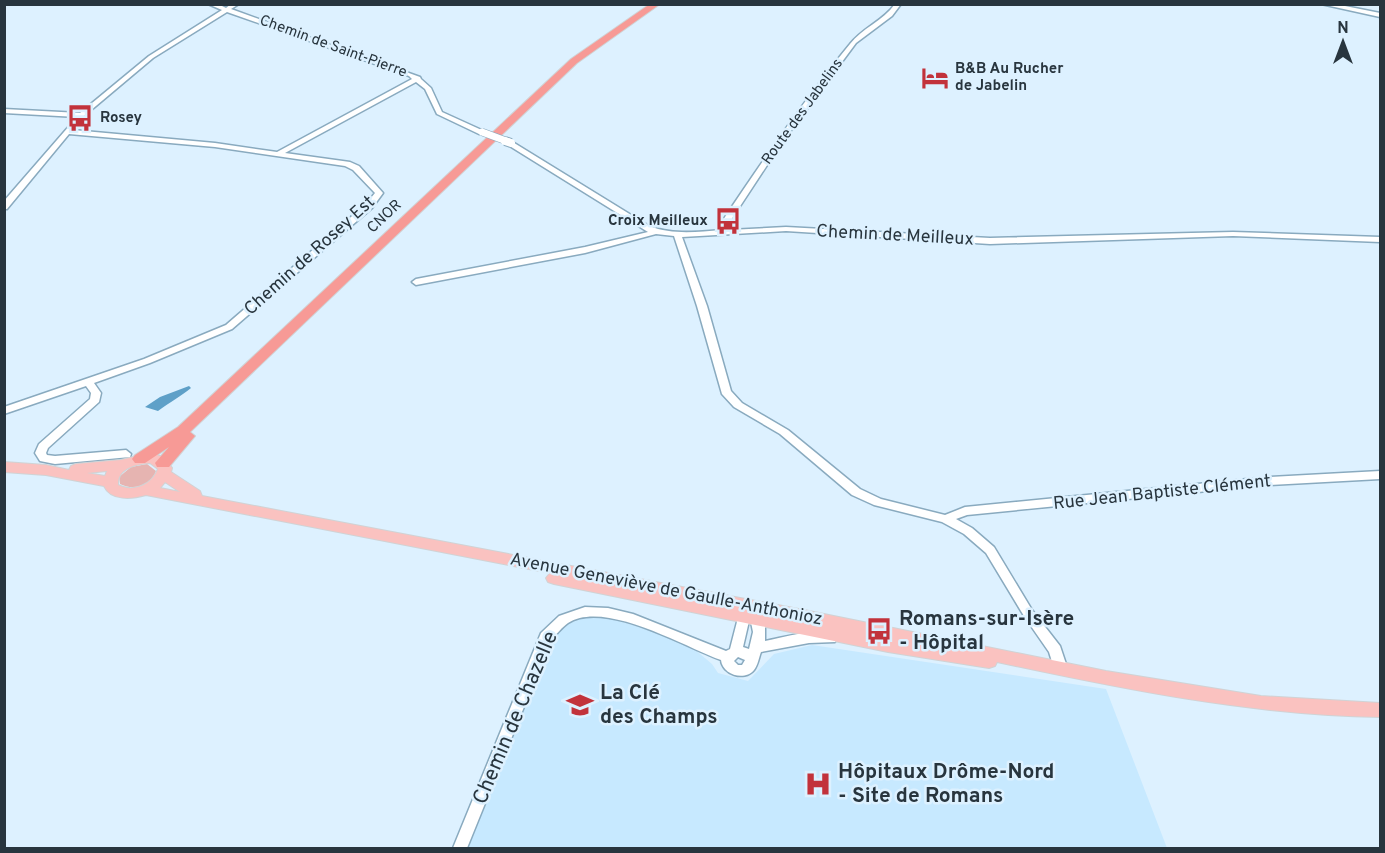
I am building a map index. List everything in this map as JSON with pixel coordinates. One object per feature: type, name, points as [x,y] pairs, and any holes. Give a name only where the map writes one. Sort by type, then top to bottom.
[{"type":"highway","name":"CNOR","points":[[164,469],[192,432],[581,62],[621,31],[667,4]]},
{"type":"highway","name":"CNOR","points":[[130,459],[183,430],[574,61],[655,5]]},
{"type":"main road","points":[[4,467],[46,470],[110,482],[112,476],[130,459]]},
{"type":"main road","points":[[46,470],[130,459],[158,460],[164,469],[153,485],[145,490]]},
{"type":"main road","name":"Avenue Geneviève de Gaulle-Anthonioz","points":[[164,469],[193,494],[216,504]]},
{"type":"main road","name":"Avenue Geneviève de Gaulle-Anthonioz","points":[[110,482],[111,487],[122,493],[145,490],[433,547],[809,617],[1115,680]]},
{"type":"main road","name":"Avenue Geneviève de Gaulle-Anthonioz","points":[[433,547],[586,586],[888,645],[1261,703],[1380,710]]},
{"type":"street","name":"Chemin de Saint-Pierre","points":[[211,4],[418,78],[428,88],[439,113],[511,143],[646,228],[656,232]]},
{"type":"street","points":[[4,207],[82,115],[151,57],[236,4]]},
{"type":"street","name":"Route des Jabelins","points":[[725,232],[727,220],[778,143],[854,42],[890,15],[898,4]]},
{"type":"street","points":[[1323,4],[1380,15]]},
{"type":"street","points":[[278,154],[418,78]]},
{"type":"street","points":[[4,111],[82,115]]},
{"type":"street","name":"Chemin de Rosey Est","points":[[4,411],[147,361],[234,324],[377,199],[379,193],[354,166],[215,145],[66,132]]},
{"type":"street","name":"Chemin de Meilleux","points":[[416,282],[585,250],[656,232],[677,234],[786,229],[990,241],[1233,234],[1380,239]]},
{"type":"street","points":[[677,234],[702,306],[726,392],[738,405],[784,432],[856,492],[878,502],[946,519],[968,531],[990,550],[1028,613],[1055,650],[1060,667]]},
{"type":"street","points":[[88,381],[96,393],[95,400],[43,446],[40,453],[44,458],[55,460],[130,459]]},
{"type":"street","name":"Rue Jean Baptiste Clément","points":[[946,519],[965,511],[1268,481],[1380,475]]},
{"type":"street","points":[[729,603],[749,617],[760,634],[755,653],[822,637],[888,645]]},
{"type":"street","name":"Chemin de Chazelle","points":[[460,849],[546,638],[555,624],[567,616],[583,612],[601,612],[671,632],[732,655],[731,668],[740,671],[750,666],[755,653]]},
{"type":"street","points":[[749,617],[809,617]]},
{"type":"street","points":[[732,655],[749,617]]},
{"type":"shaded area","points":[[147,464],[156,471],[146,484],[130,487],[120,484],[119,477],[131,467]]},
{"type":"shaded area","name":"Hôpitaux Drôme-Nord - Site de Romans","points":[[602,615],[687,643],[712,664],[718,673],[748,681],[774,654],[812,645],[1106,689],[1167,848],[466,848],[560,624],[577,616]]},
{"type":"water","points":[[189,386],[191,388],[158,411],[145,407],[160,397]]},
{"type":"place","name":"B&B Au Rucher de Jabelin","points":[[935,78]]},
{"type":"place","name":"Rosey","points":[[80,118]]},
{"type":"place","name":"Croix Meilleux","points":[[728,221]]},
{"type":"place","name":"Romans-sur-Isère - Hôpital","points":[[879,631]]},
{"type":"place","name":"La Clé des Champs","points":[[580,705]]},
{"type":"place","name":"Hôpitaux Drôme-Nord - Site de Romans","points":[[818,784]]}]
